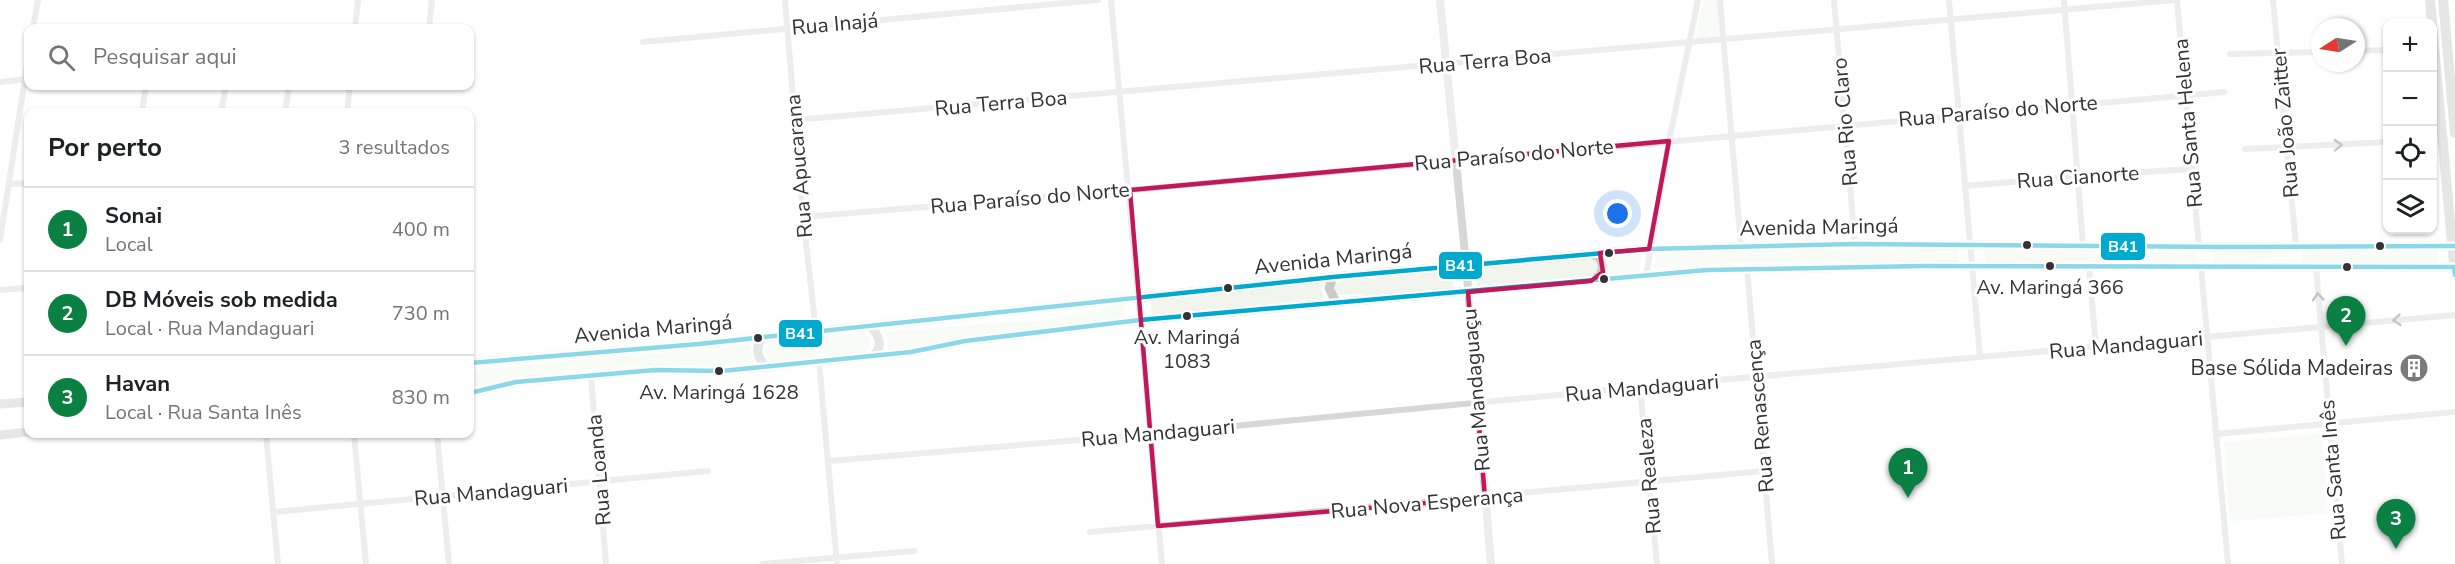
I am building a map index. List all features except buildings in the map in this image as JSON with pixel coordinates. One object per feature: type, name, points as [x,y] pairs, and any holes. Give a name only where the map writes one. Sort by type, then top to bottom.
[{"type":"highway","points":[[2430,0],[2432,18]]},
{"type":"highway","points":[[2443,0],[2455,133]]},
{"type":"highway","points":[[2435,72],[2438,140],[2454,246],[2455,275]]},
{"type":"main road","name":"Avenida Maringá","points":[[474,363],[762,338],[1333,277],[1649,249],[1855,244],[2200,247],[2454,246]]},
{"type":"main road","points":[[2296,246],[2298,267]]},
{"type":"main road","points":[[2200,247],[2201,268]]},
{"type":"main road","points":[[1589,254],[1599,257],[1603,266],[1600,276],[1591,281]]},
{"type":"main road","name":"Avenida Maringá","points":[[474,392],[516,382],[655,370],[722,371],[911,352],[965,341],[1140,320],[1747,268],[2455,267]]},
{"type":"main road","points":[[1333,277],[1329,291],[1336,302]]},
{"type":"main road","points":[[871,327],[880,341],[880,347],[873,356]]},
{"type":"main road","points":[[762,338],[758,351],[759,358],[766,366]]},
{"type":"main road","points":[[0,404],[24,402]]},
{"type":"main road","points":[[0,435],[24,432]]},
{"type":"street","points":[[34,24],[38,0]]},
{"type":"street","points":[[355,24],[358,0]]},
{"type":"street","points":[[429,24],[432,0]]},
{"type":"street","name":"Rua Apucarana","points":[[785,0],[803,216],[816,331]]},
{"type":"street","name":"Rua Inajá","points":[[643,42],[1098,0]]},
{"type":"street","points":[[1111,0],[1130,190],[1162,564]]},
{"type":"street","name":"Rua Mandaguaçu","points":[[1440,0],[1466,264],[1491,564]]},
{"type":"street","points":[[1646,276],[1669,141],[1698,0]]},
{"type":"street","points":[[1720,0],[1741,246]]},
{"type":"street","name":"Rua Rio Claro","points":[[1834,0],[1855,244]]},
{"type":"street","points":[[1949,0],[1980,357]]},
{"type":"street","points":[[2064,0],[2083,246]]},
{"type":"street","name":"Rua Terra Boa","points":[[795,120],[2176,0]]},
{"type":"street","name":"Rua Santa Helena","points":[[2176,0],[2200,247]]},
{"type":"street","name":"Rua João Zaitter","points":[[2272,0],[2296,246]]},
{"type":"street","points":[[2365,51],[2383,50]]},
{"type":"street","points":[[2230,54],[2311,51]]},
{"type":"street","points":[[0,82],[24,80]]},
{"type":"street","points":[[0,240],[25,90]]},
{"type":"street","points":[[143,108],[145,90]]},
{"type":"street","points":[[222,108],[225,90]]},
{"type":"street","points":[[286,108],[288,90]]},
{"type":"street","points":[[347,108],[350,90]]},
{"type":"street","name":"Rua Paraíso do Norte","points":[[803,216],[1130,190],[1846,124],[2224,92]]},
{"type":"street","points":[[2245,148],[2383,142]]},
{"type":"street","name":"Rua Cianorte","points":[[1965,186],[2192,169]]},
{"type":"street","points":[[9,184],[24,183]]},
{"type":"street","points":[[2089,267],[2096,348]]},
{"type":"street","name":"Rua Santa Inês","points":[[2316,267],[2342,564]]},
{"type":"street","name":"Rua Renascença","points":[[1747,268],[1772,564]]},
{"type":"street","points":[[2201,268],[2228,564]]},
{"type":"street","points":[[0,290],[24,288]]},
{"type":"street","name":"Rua Mandaguari","points":[[829,461],[1151,434],[1641,387],[2208,339],[2455,315]]},
{"type":"street","points":[[819,361],[837,561]]},
{"type":"street","name":"Rua Loanda","points":[[591,376],[606,564]]},
{"type":"street","name":"Rua Realeza","points":[[1641,387],[1657,564]]},
{"type":"street","points":[[2216,434],[2455,412]]},
{"type":"street","points":[[266,438],[278,564]]},
{"type":"street","points":[[354,438],[366,564]]},
{"type":"street","points":[[437,438],[449,564]]},
{"type":"street","name":"Rua Mandaguari","points":[[274,512],[708,471]]},
{"type":"street","name":"Rua Nova Esperança","points":[[1090,532],[1764,471]]},
{"type":"street","points":[[762,564],[837,561],[914,551]]},
{"type":"highlighted area","points":[[1669,141],[1649,249],[1600,253],[1603,272],[1591,281],[1468,292],[1485,498],[1158,526],[1130,190]]},
{"type":"shaded area","points":[[1704,0],[1720,0],[1722,36],[1696,38]]},
{"type":"shaded area","points":[[1984,248],[2197,253],[2198,264],[1986,263]]},
{"type":"shaded area","points":[[1958,249],[1959,262],[1747,262],[1654,268],[1657,254],[1748,250]]},
{"type":"shaded area","points":[[2288,249],[2288,258],[2253,259],[2243,263],[2213,263],[2213,253]]},
{"type":"shaded area","points":[[2302,251],[2438,252],[2438,263],[2302,262]]},
{"type":"shaded area","points":[[1641,253],[1639,271],[1477,285],[1476,267]]},
{"type":"shaded area","points":[[1452,271],[1453,289],[1337,295],[1333,285],[1337,282]]},
{"type":"shaded area","points":[[1324,282],[1321,291],[1325,298],[1152,315],[1151,301]]},
{"type":"shaded area","points":[[1124,303],[1125,317],[888,351],[886,332],[1058,319]]},
{"type":"shaded area","points":[[865,332],[871,342],[865,353],[771,361],[765,351],[768,341]]},
{"type":"shaded area","points":[[751,345],[751,356],[754,363],[611,367],[515,378],[474,386],[474,370]]},
{"type":"shaded area","points":[[2321,434],[2328,513],[2230,521],[2224,442]]},
{"type":"transit line","name":"B41","points":[[474,363],[699,344],[1333,277],[1649,249],[1855,244],[2455,246]]},
{"type":"transit line","name":"B41","points":[[474,392],[516,382],[655,370],[722,371],[911,352],[965,341],[1140,320],[1707,270],[1921,266],[2454,267],[2455,275]]},
{"type":"place","name":"Av. Maringá 366","points":[[2050,266]]},
{"type":"place","name":"Av. Maringá 1083","points":[[1187,316]]},
{"type":"place","name":"DB Móveis sob medida","points":[[2346,346]]},
{"type":"place","name":"Base Sólida Madeiras","points":[[2414,368]]},
{"type":"place","name":"Av. Maringá 1628","points":[[719,371]]},
{"type":"place","name":"Sonai","points":[[1908,498]]},
{"type":"place","name":"Havan","points":[[2396,549]]}]
